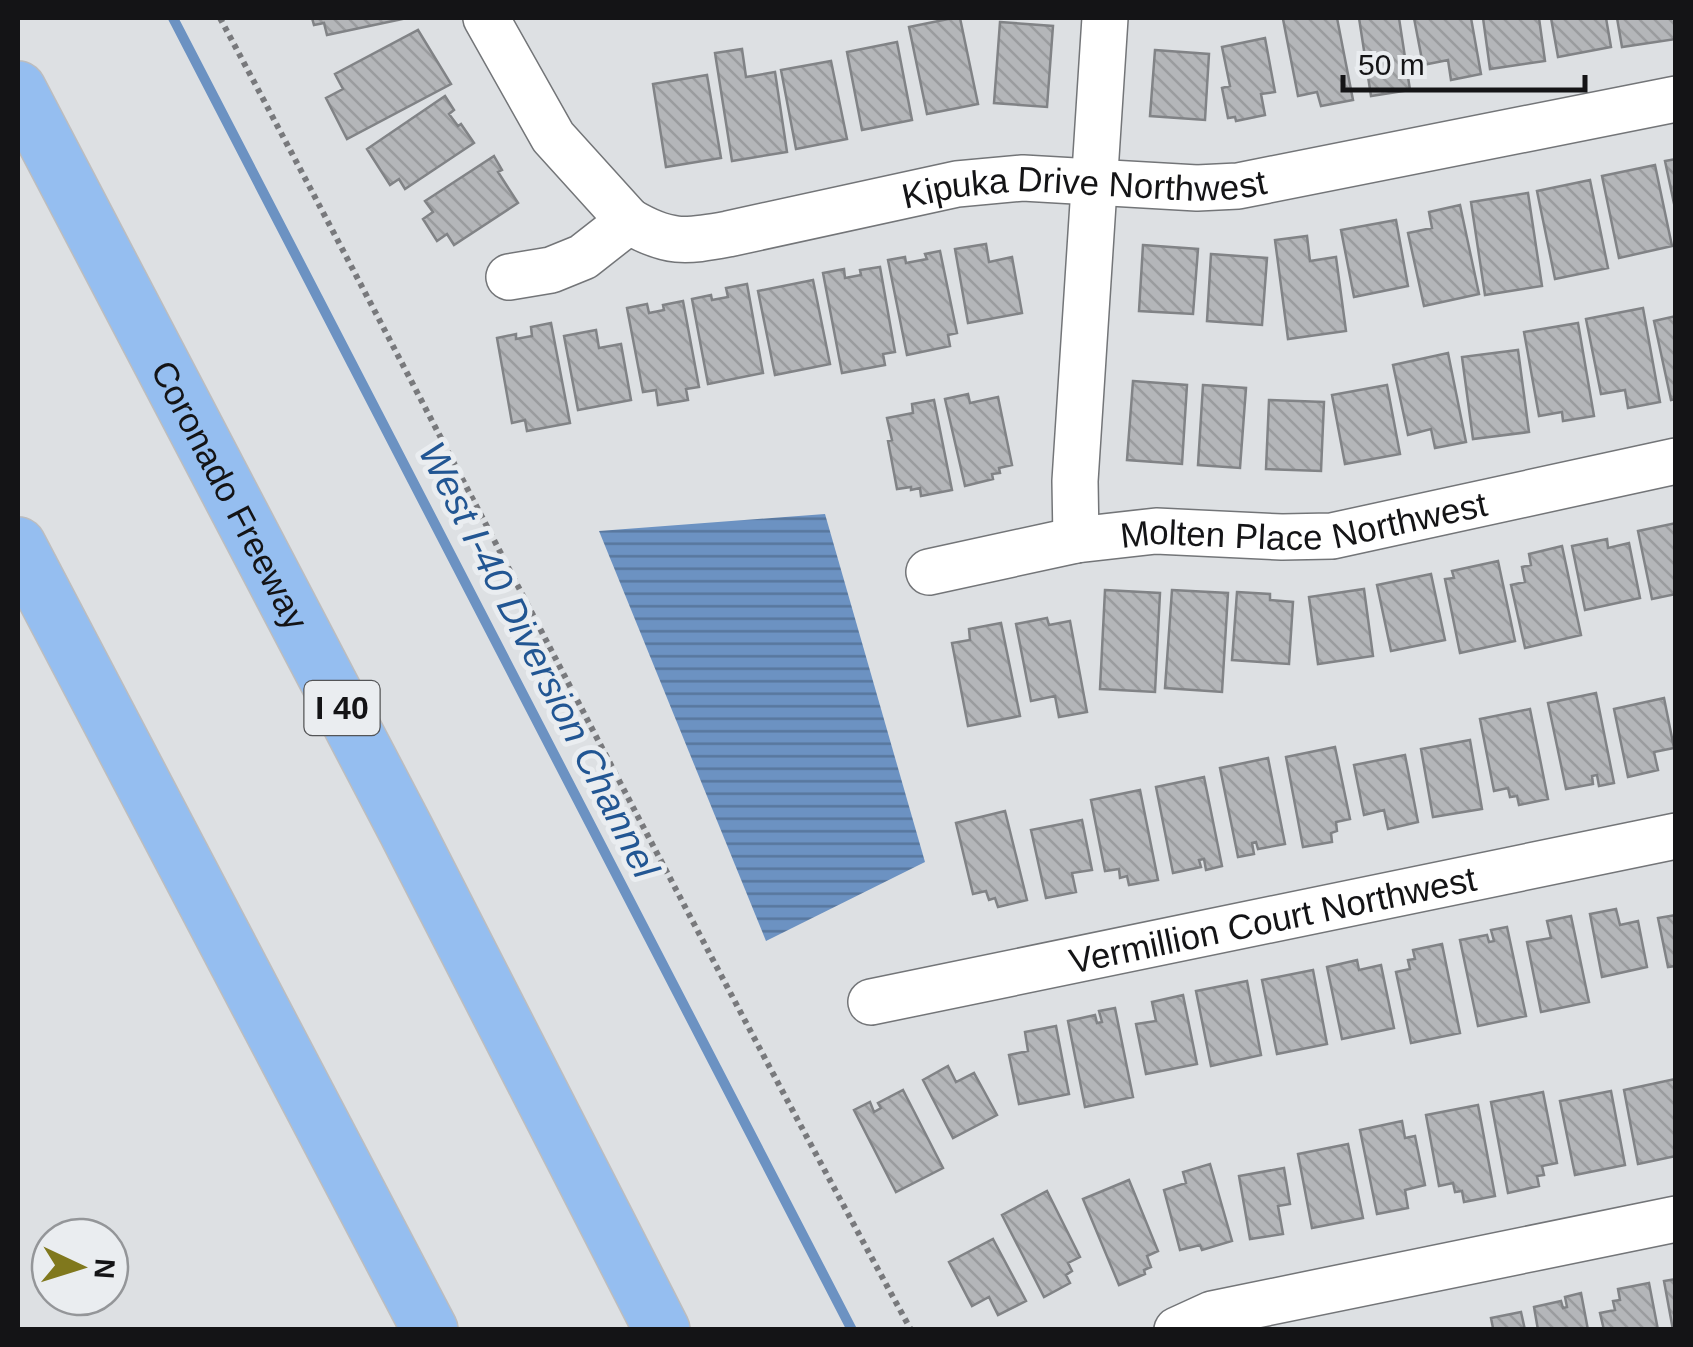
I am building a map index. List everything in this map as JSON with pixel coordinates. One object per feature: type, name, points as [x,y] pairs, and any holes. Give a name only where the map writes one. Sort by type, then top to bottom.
[{"type":"highway","name":"Coronado Freeway","points":[[18,89],[406,830],[662,1330]]},
{"type":"highway","points":[[18,545],[430,1330]]},
{"type":"street","points":[[486,18],[553,137],[629,221],[583,257],[552,270],[510,277]]},
{"type":"street","points":[[1076,540],[1075,481],[1104,18]]},
{"type":"street","name":"Kipuka Drive Northwest","points":[[629,221],[649,233],[674,240],[701,239],[957,184],[1023,178],[1197,188],[1238,186],[1676,98]]},
{"type":"street","name":"Molten Place Northwest","points":[[930,572],[1076,540],[1156,531],[1332,536],[1676,462]]},
{"type":"street","name":"Vermillion Court Northwest","points":[[871,1002],[1676,836]]},
{"type":"street","points":[[1177,1330],[1212,1314],[1676,1219]]},
{"type":"path","points":[[220,18],[911,1330]]},
{"type":"water","points":[[825,514],[925,862],[766,941],[599,531]]},
{"type":"building","points":[[312,18],[407,18],[327,35],[324,23],[314,25]]},
{"type":"building","points":[[960,18],[978,104],[927,114],[909,27]]},
{"type":"building","points":[[1337,18],[1353,100],[1321,106],[1317,92],[1298,96],[1283,19]]},
{"type":"building","points":[[1359,18],[1399,18],[1410,90],[1371,96]]},
{"type":"building","points":[[1414,18],[1471,18],[1481,74],[1451,80],[1448,60],[1423,65]]},
{"type":"building","points":[[1483,18],[1539,18],[1545,61],[1490,69]]},
{"type":"building","points":[[1551,18],[1606,18],[1611,47],[1558,57]]},
{"type":"building","points":[[1617,18],[1675,18],[1676,39],[1622,47]]},
{"type":"building","points":[[1000,22],[1053,26],[1047,107],[994,103]]},
{"type":"building","points":[[418,30],[451,84],[347,139],[326,98],[343,89],[335,74]]},
{"type":"building","points":[[1265,38],[1275,92],[1261,94],[1265,115],[1236,121],[1235,117],[1228,118],[1222,88],[1230,86],[1222,47]]},
{"type":"building","points":[[897,42],[912,120],[862,130],[847,52]]},
{"type":"building","points":[[742,49],[746,77],[775,72],[787,152],[732,161],[715,53]]},
{"type":"building","points":[[1155,50],[1209,54],[1205,120],[1150,116]]},
{"type":"building","points":[[831,61],[847,139],[796,149],[781,70]]},
{"type":"building","points":[[707,75],[721,158],[666,167],[653,84]]},
{"type":"building","points":[[445,96],[454,110],[449,114],[474,143],[405,189],[399,179],[390,185],[367,149]]},
{"type":"building","points":[[494,156],[502,170],[498,172],[518,203],[454,245],[447,234],[437,241],[423,219],[433,212],[425,201]]},
{"type":"building","points":[[1676,159],[1676,213],[1665,161]]},
{"type":"building","points":[[1655,165],[1672,246],[1619,258],[1602,176]]},
{"type":"building","points":[[1590,180],[1608,268],[1555,279],[1537,191]]},
{"type":"building","points":[[1528,193],[1542,286],[1485,295],[1471,202]]},
{"type":"building","points":[[1460,205],[1479,294],[1424,306],[1408,233],[1432,228],[1429,212]]},
{"type":"building","points":[[1396,220],[1408,286],[1354,297],[1341,230]]},
{"type":"building","points":[[1307,236],[1310,261],[1336,257],[1346,331],[1288,339],[1275,240]]},
{"type":"building","points":[[986,244],[989,262],[1012,257],[1022,313],[968,323],[955,249]]},
{"type":"building","points":[[1143,245],[1198,249],[1193,314],[1139,311]]},
{"type":"building","points":[[940,251],[957,333],[948,335],[950,346],[907,355],[888,260],[905,257],[906,263],[927,259],[925,254]]},
{"type":"building","points":[[1211,254],[1267,258],[1262,325],[1207,321]]},
{"type":"building","points":[[880,267],[895,352],[883,354],[885,365],[842,373],[823,273],[844,269],[845,278],[861,275],[860,270]]},
{"type":"building","points":[[813,280],[830,364],[775,375],[758,291]]},
{"type":"building","points":[[747,284],[763,373],[708,384],[692,299],[728,297],[726,288]]},
{"type":"building","points":[[683,301],[699,387],[686,389],[688,400],[658,405],[656,390],[643,392],[627,308],[647,304],[649,313]]},
{"type":"building","points":[[1643,308],[1660,402],[1628,408],[1625,390],[1601,394],[1586,319]]},
{"type":"building","points":[[1676,316],[1676,399],[1671,400],[1654,321]]},
{"type":"building","points":[[551,323],[570,423],[527,431],[525,420],[512,423],[497,338],[532,336],[531,327]]},
{"type":"building","points":[[1578,323],[1594,416],[1563,421],[1562,412],[1539,416],[1524,332]]},
{"type":"building","points":[[596,330],[599,348],[621,344],[631,400],[578,410],[564,336]]},
{"type":"building","points":[[1518,350],[1529,432],[1473,439],[1462,357]]},
{"type":"building","points":[[1448,353],[1466,442],[1435,448],[1431,429],[1408,435],[1393,365]]},
{"type":"building","points":[[1133,381],[1187,385],[1182,464],[1127,460]]},
{"type":"building","points":[[1203,385],[1246,388],[1240,468],[1198,465]]},
{"type":"building","points":[[1387,385],[1400,454],[1345,464],[1332,395]]},
{"type":"building","points":[[968,394],[970,403],[998,397],[1012,465],[999,468],[1000,473],[992,474],[993,479],[965,486],[945,399]]},
{"type":"building","points":[[934,400],[952,490],[921,496],[920,488],[897,489],[887,418],[913,413],[912,404]]},
{"type":"building","points":[[1269,400],[1324,402],[1321,471],[1266,469]]},
{"type":"building","points":[[1676,523],[1676,594],[1652,599],[1638,531]]},
{"type":"building","points":[[1607,539],[1608,548],[1629,543],[1640,598],[1585,610],[1572,546]]},
{"type":"building","points":[[1562,546],[1581,635],[1525,648],[1511,585],[1525,582],[1522,567],[1531,565],[1529,554]]},
{"type":"building","points":[[1498,561],[1515,641],[1460,653],[1445,579],[1454,578],[1452,571]]},
{"type":"building","points":[[1431,574],[1445,640],[1391,651],[1377,585]]},
{"type":"building","points":[[1364,589],[1373,656],[1318,664],[1309,597]]},
{"type":"building","points":[[1105,590],[1160,593],[1155,692],[1100,689]]},
{"type":"building","points":[[1172,590],[1228,593],[1222,692],[1165,688]]},
{"type":"building","points":[[1237,592],[1270,594],[1270,600],[1293,602],[1289,664],[1232,660]]},
{"type":"building","points":[[1047,618],[1049,625],[1070,621],[1087,712],[1059,717],[1055,696],[1031,701],[1016,624]]},
{"type":"building","points":[[1001,623],[1020,716],[968,726],[952,643],[970,640],[969,629]]},
{"type":"building","points":[[1596,693],[1614,783],[1599,786],[1597,775],[1592,776],[1593,784],[1566,789],[1548,703]]},
{"type":"building","points":[[1664,698],[1674,748],[1654,752],[1658,770],[1628,777],[1614,709]]},
{"type":"building","points":[[1530,709],[1548,799],[1519,805],[1517,796],[1510,797],[1508,788],[1494,791],[1480,719]]},
{"type":"building","points":[[1470,740],[1482,809],[1433,817],[1421,749]]},
{"type":"building","points":[[1335,747],[1350,819],[1336,822],[1332,842],[1303,847],[1286,757]]},
{"type":"building","points":[[1405,755],[1418,822],[1388,829],[1384,810],[1364,815],[1354,765]]},
{"type":"building","points":[[1268,758],[1285,844],[1258,849],[1256,842],[1252,843],[1254,854],[1238,857],[1220,768]]},
{"type":"building","points":[[1204,777],[1222,866],[1206,870],[1204,859],[1199,860],[1201,867],[1173,873],[1156,787]]},
{"type":"building","points":[[1140,790],[1158,880],[1129,885],[1127,876],[1120,878],[1119,869],[1105,871],[1091,800]]},
{"type":"building","points":[[1005,811],[1027,900],[998,907],[986,891],[973,894],[956,823]]},
{"type":"building","points":[[1082,820],[1092,870],[1072,873],[1076,892],[1046,898],[1031,830]]},
{"type":"building","points":[[1616,909],[1620,925],[1638,921],[1647,967],[1602,977],[1590,914]]},
{"type":"building","points":[[1676,915],[1676,966],[1668,967],[1658,918]]},
{"type":"building","points":[[1571,916],[1589,1002],[1541,1012],[1527,942],[1551,938],[1547,921]]},
{"type":"building","points":[[1507,927],[1526,1016],[1478,1026],[1460,940],[1487,935],[1489,942],[1494,941],[1491,930]]},
{"type":"building","points":[[1442,944],[1460,1033],[1411,1043],[1396,972],[1410,969],[1408,960],[1415,959],[1413,950]]},
{"type":"building","points":[[1357,960],[1359,970],[1381,965],[1394,1028],[1342,1039],[1327,967]]},
{"type":"building","points":[[1313,970],[1327,1044],[1277,1054],[1262,980]]},
{"type":"building","points":[[1247,981],[1261,1055],[1211,1066],[1196,991]]},
{"type":"building","points":[[1183,995],[1197,1064],[1146,1074],[1136,1024],[1156,1021],[1152,1002]]},
{"type":"building","points":[[1115,1008],[1133,1097],[1085,1107],[1068,1021],[1095,1015],[1097,1023],[1102,1022],[1099,1011]]},
{"type":"building","points":[[1056,1026],[1069,1094],[1019,1104],[1009,1055],[1028,1051],[1025,1032]]},
{"type":"building","points":[[948,1066],[956,1082],[974,1073],[997,1115],[953,1138],[923,1080]]},
{"type":"building","points":[[1675,1079],[1676,1156],[1638,1164],[1624,1090]]},
{"type":"building","points":[[903,1090],[943,1168],[896,1192],[854,1110],[870,1102],[874,1112],[881,1108],[878,1103]]},
{"type":"building","points":[[1611,1091],[1625,1165],[1575,1175],[1560,1101]]},
{"type":"building","points":[[1543,1092],[1557,1163],[1542,1166],[1544,1175],[1537,1176],[1539,1186],[1508,1193],[1491,1102]]},
{"type":"building","points":[[1478,1105],[1495,1196],[1464,1202],[1462,1191],[1455,1192],[1453,1183],[1439,1186],[1426,1115]]},
{"type":"building","points":[[1402,1121],[1405,1138],[1415,1136],[1425,1185],[1405,1190],[1408,1208],[1377,1214],[1360,1130]]},
{"type":"building","points":[[1348,1144],[1363,1218],[1312,1228],[1298,1154]]},
{"type":"building","points":[[1210,1164],[1232,1241],[1202,1250],[1200,1245],[1180,1250],[1164,1190],[1186,1183],[1183,1172]]},
{"type":"building","points":[[1284,1168],[1290,1204],[1278,1206],[1283,1234],[1250,1239],[1239,1176]]},
{"type":"building","points":[[1129,1180],[1158,1251],[1147,1256],[1151,1267],[1144,1270],[1145,1274],[1119,1285],[1083,1199]]},
{"type":"building","points":[[1047,1191],[1080,1257],[1068,1263],[1072,1271],[1066,1275],[1070,1283],[1044,1297],[1002,1215]]},
{"type":"building","points":[[993,1239],[1026,1301],[998,1315],[989,1297],[972,1306],[949,1262]]},
{"type":"building","points":[[1676,1279],[1676,1330],[1673,1330],[1664,1281]]},
{"type":"building","points":[[1649,1283],[1658,1330],[1604,1330],[1600,1313],[1615,1310],[1613,1301],[1620,1300],[1618,1289]]},
{"type":"building","points":[[1581,1293],[1588,1330],[1538,1330],[1534,1307],[1561,1301],[1563,1308],[1567,1307],[1565,1297]]},
{"type":"building","points":[[1521,1312],[1525,1330],[1486,1330],[1493,1328],[1491,1318]]},
{"type":"waterway","name":"West I-40 Diversion Channel","points":[[173,18],[852,1330]]}]
